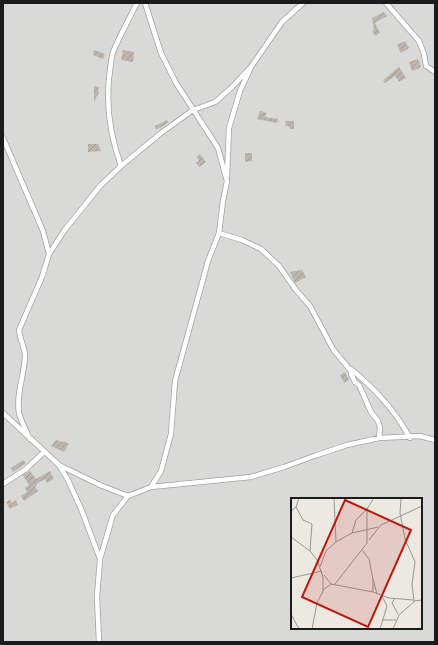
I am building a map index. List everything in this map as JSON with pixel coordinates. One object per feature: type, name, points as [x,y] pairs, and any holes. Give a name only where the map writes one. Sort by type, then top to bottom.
[{"type":"street","points":[[121,166],[114,146],[110,124],[108,82],[112,54],[137,3]]},
{"type":"street","points":[[145,3],[161,52],[176,83],[218,148],[227,181]]},
{"type":"street","points":[[30,438],[19,414],[18,400],[25,356],[19,330],[42,277],[49,254],[81,208],[100,186],[121,166],[161,133],[193,110],[215,102],[230,89],[251,67],[282,22],[303,3]]},
{"type":"street","points":[[386,3],[419,42],[424,54],[426,66],[435,72]]},
{"type":"street","points":[[151,486],[161,471],[171,434],[174,381],[208,261],[219,233],[222,202],[227,181],[228,128],[240,91],[251,67]]},
{"type":"street","points":[[3,138],[44,231],[49,254]]},
{"type":"street","points":[[219,233],[242,240],[261,249],[279,266],[296,290],[310,306],[333,349],[350,370],[355,382],[361,388],[361,392],[371,412],[378,421],[380,428],[379,438]]},
{"type":"street","points":[[350,370],[352,369],[380,394],[410,438]]},
{"type":"street","points":[[3,413],[59,465],[100,485],[128,496]]},
{"type":"street","points":[[99,642],[97,597],[100,559],[113,515],[128,496],[151,486],[251,477],[284,467],[316,454],[379,438],[410,438],[420,436],[435,440]]},
{"type":"street","points":[[3,484],[26,469],[44,452]]},
{"type":"street","points":[[59,465],[68,480],[82,511],[100,559]]},
{"type":"shaded area","points":[[3,3],[435,3],[435,642],[3,642]]},
{"type":"building","points":[[384,12],[387,16],[375,23],[380,33],[375,36],[372,31],[374,30],[372,18]]},
{"type":"building","points":[[405,41],[409,48],[401,53],[397,45]]},
{"type":"building","points":[[94,50],[105,54],[103,59],[93,55]]},
{"type":"building","points":[[123,50],[134,52],[133,62],[121,60]]},
{"type":"building","points":[[418,59],[421,67],[412,71],[409,62]]},
{"type":"building","points":[[399,67],[406,78],[399,82],[395,76],[385,83],[383,80]]},
{"type":"building","points":[[94,86],[99,87],[98,95],[95,101],[94,101]]},
{"type":"building","points":[[260,111],[267,113],[265,117],[278,119],[277,123],[257,119]]},
{"type":"building","points":[[167,120],[168,123],[156,130],[155,126]]},
{"type":"building","points":[[286,121],[294,121],[294,129],[290,129],[289,126],[285,126]]},
{"type":"building","points":[[88,144],[98,144],[101,151],[88,152]]},
{"type":"building","points":[[245,153],[252,153],[252,161],[245,162]]},
{"type":"building","points":[[200,154],[206,162],[199,167],[196,163],[199,161],[197,157]]},
{"type":"building","points":[[302,270],[306,277],[295,283],[290,272]]},
{"type":"building","points":[[345,372],[349,380],[344,383],[340,375]]},
{"type":"building","points":[[56,440],[62,442],[64,441],[69,444],[64,452],[51,446]]},
{"type":"building","points":[[23,460],[26,463],[13,472],[11,468]]},
{"type":"building","points":[[30,471],[36,479],[50,471],[54,479],[47,483],[45,479],[38,483],[35,487],[38,491],[24,501],[21,496],[27,492],[25,488],[29,485],[23,475]]},
{"type":"building","points":[[10,500],[12,503],[16,500],[18,505],[10,509],[6,502]]}]
